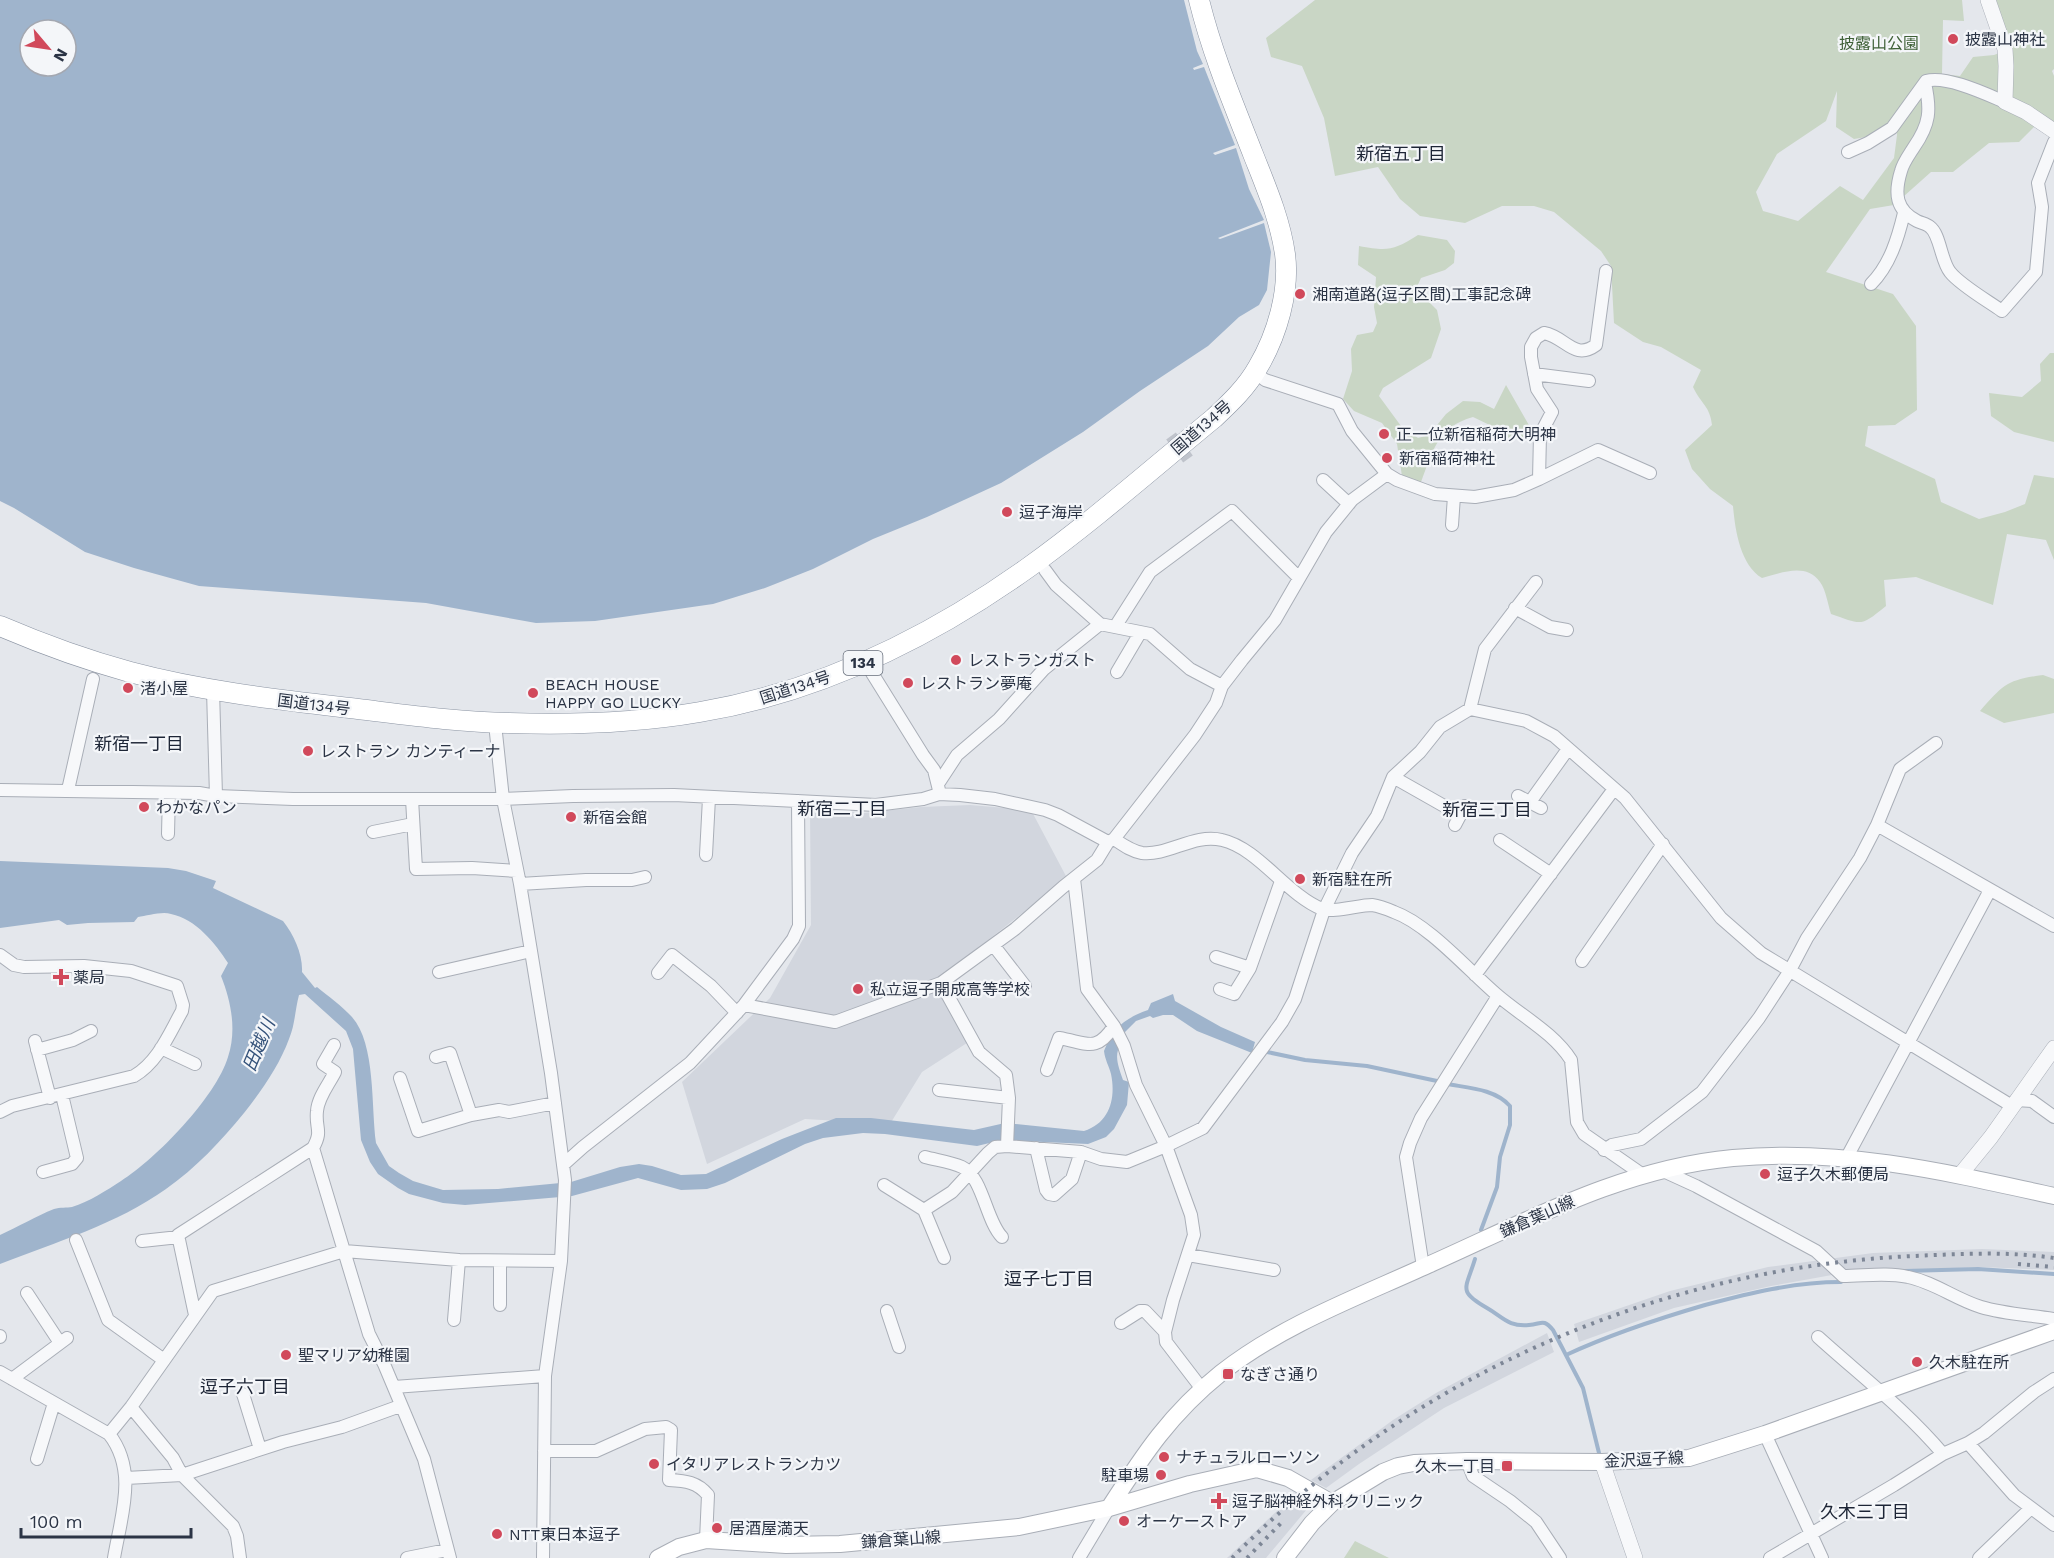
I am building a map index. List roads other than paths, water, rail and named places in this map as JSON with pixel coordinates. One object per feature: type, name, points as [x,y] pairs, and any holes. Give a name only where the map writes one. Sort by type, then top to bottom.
[{"type":"highway","name":"国道134号","points":[[0,626],[85,659],[131,672],[213,690],[421,716],[506,723],[592,723],[700,712],[787,691],[872,659],[913,639],[1027,568],[1064,541],[1214,418],[1233,400],[1258,367],[1274,333],[1284,294],[1285,255],[1280,229],[1213,51],[1199,0]]},
{"type":"main road","name":"鎌倉葉山線","points":[[1109,1508],[1163,1428],[1185,1404],[1222,1372],[1289,1329],[1547,1209],[1643,1175],[1731,1158],[1811,1155],[1847,1157],[1914,1166],[2054,1196]]},
{"type":"main road","name":"金沢逗子線","points":[[1285,1558],[1312,1523],[1332,1503],[1383,1472],[1398,1466],[1414,1463],[1467,1461],[1678,1460],[1765,1434],[2054,1331]]},
{"type":"main road","name":"鎌倉葉山線","points":[[658,1558],[679,1547],[706,1540],[786,1545],[840,1544],[966,1534],[1019,1527],[1109,1508],[1190,1484],[1257,1469],[1288,1478],[1332,1503]]},
{"type":"street","points":[[1988,0],[2005,49],[2005,102]]},
{"type":"street","points":[[1848,152],[1869,143],[1892,128],[1924,82],[1932,79],[1964,86],[2005,102],[2026,112],[2054,131]]},
{"type":"street","points":[[1924,82],[1928,105],[1927,124],[1901,168],[1898,203],[1904,213],[1931,227],[1938,239],[1944,261],[1953,275],[2001,311],[2036,272],[2042,207],[2038,183],[2054,142]]},
{"type":"street","points":[[1871,284],[1879,276],[1899,237],[1904,213]]},
{"type":"street","points":[[1539,479],[1540,435],[1552,412],[1537,389],[1531,347],[1536,338],[1544,333],[1554,335],[1577,351],[1588,351],[1596,345],[1606,271]]},
{"type":"street","points":[[1534,374],[1589,381]]},
{"type":"street","points":[[1261,377],[1338,404],[1352,431],[1387,474],[1396,480],[1435,494],[1492,496],[1514,490],[1599,450],[1650,473]]},
{"type":"street","points":[[658,973],[672,955],[740,1009],[835,1022],[941,983],[994,946],[1097,860],[1194,735],[1216,703],[1222,686],[1275,620],[1326,532],[1349,504],[1387,474]]},
{"type":"street","points":[[1323,480],[1349,504]]},
{"type":"street","points":[[1452,525],[1454,496]]},
{"type":"street","points":[[1115,627],[1150,572],[1232,511],[1298,577]]},
{"type":"street","points":[[1045,570],[1056,585],[1100,624],[1149,634],[1190,669],[1222,686]]},
{"type":"street","points":[[924,1210],[952,1192],[995,1147],[1008,1143],[1081,1152],[1101,1159],[1127,1162],[1203,1128],[1282,1022],[1295,999],[1324,910],[1352,853],[1377,816],[1393,777],[1440,728],[1470,709],[1485,649],[1536,582]]},
{"type":"street","points":[[1515,608],[1550,627],[1567,630]]},
{"type":"street","points":[[0,790],[199,793],[216,796],[293,799],[503,799],[674,795],[876,805],[923,799],[938,789],[957,755],[999,719],[1038,675],[1100,624]]},
{"type":"street","points":[[1117,672],[1140,633]]},
{"type":"street","points":[[872,673],[934,770],[938,789]]},
{"type":"street","points":[[68,790],[93,679]]},
{"type":"street","points":[[213,690],[216,796]]},
{"type":"street","points":[[1470,709],[1526,721],[1544,729],[1569,749],[1625,798],[1721,918],[1761,953],[1908,1043],[2014,1102],[2032,1101],[2054,1117]]},
{"type":"street","points":[[496,734],[503,799],[519,878],[566,1180],[561,1261],[545,1377],[543,1558]]},
{"type":"street","points":[[1604,1150],[1612,1145],[1641,1139],[1702,1092],[1759,1018],[1789,972],[1807,938],[1860,858],[1900,769],[1936,743]]},
{"type":"street","points":[[1518,796],[1535,805],[1569,749]]},
{"type":"street","points":[[1393,777],[1460,815]]},
{"type":"street","points":[[938,789],[1030,806],[1058,815],[1128,849],[1143,853],[1212,838],[1225,840],[1243,849],[1299,896],[1324,910],[1374,905],[1396,912],[1423,928],[1498,996],[1566,1051],[1571,1060],[1577,1122],[1584,1134],[1643,1175]]},
{"type":"street","points":[[1475,975],[1614,789]]},
{"type":"street","points":[[168,834],[170,793]]},
{"type":"street","points":[[706,855],[709,798]]},
{"type":"street","points":[[412,799],[416,869],[472,868],[519,878],[632,880],[645,877]]},
{"type":"street","points":[[564,1164],[690,1063],[740,1009],[793,939],[799,926],[798,801]]},
{"type":"street","points":[[373,832],[413,824]]},
{"type":"street","points":[[1876,825],[2054,926]]},
{"type":"street","points":[[1500,840],[1551,874]]},
{"type":"street","points":[[1582,961],[1663,844]]},
{"type":"street","points":[[1074,879],[1087,989],[1115,1028],[1124,1046],[1136,1085],[1166,1146],[1191,1215],[1194,1235],[1165,1332],[1166,1342],[1202,1389]]},
{"type":"street","points":[[1220,988],[1234,994],[1250,968],[1281,880]]},
{"type":"street","points":[[1847,1157],[1990,890]]},
{"type":"street","points":[[994,946],[1025,986]]},
{"type":"street","points":[[439,972],[531,951]]},
{"type":"street","points":[[0,955],[14,965],[24,967],[84,966],[131,971],[177,986],[183,1005],[183,1011],[155,1059],[145,1070],[134,1076],[12,1106],[0,1112]]},
{"type":"street","points":[[1216,957],[1250,968]]},
{"type":"street","points":[[941,983],[979,1052],[1006,1075],[1009,1098],[1008,1143]]},
{"type":"street","points":[[1423,1267],[1406,1157],[1421,1118],[1498,996]]},
{"type":"street","points":[[1047,1070],[1059,1038],[1096,1044],[1105,1040],[1115,1028]]},
{"type":"street","points":[[43,1172],[72,1164],[77,1158],[36,1046],[73,1040],[91,1031]]},
{"type":"street","points":[[195,1315],[178,1235],[313,1148],[319,1137],[317,1111],[321,1097],[335,1072],[323,1064],[334,1045]]},
{"type":"street","points":[[161,1048],[195,1064]]},
{"type":"street","points":[[1960,1175],[1991,1137],[2054,1048]]},
{"type":"street","points":[[436,1057],[450,1053],[471,1115]]},
{"type":"street","points":[[400,1078],[418,1131],[471,1115],[499,1110],[509,1112],[555,1102]]},
{"type":"street","points":[[939,1090],[1009,1098]]},
{"type":"street","points":[[313,1148],[369,1334],[424,1459],[449,1554],[407,1558]]},
{"type":"street","points":[[1036,1148],[1046,1190],[1049,1194],[1054,1195],[1069,1184],[1081,1152]]},
{"type":"street","points":[[925,1157],[963,1167],[969,1173],[985,1199],[994,1229],[1002,1237]]},
{"type":"street","points":[[1660,1170],[1816,1251],[1843,1276],[1908,1277],[1923,1281],[1963,1301],[1984,1308],[2054,1319]]},
{"type":"street","points":[[884,1185],[924,1210],[943,1259]]},
{"type":"street","points":[[142,1241],[179,1237]]},
{"type":"street","points":[[76,1240],[108,1320],[164,1360]]},
{"type":"street","points":[[109,1434],[131,1407],[213,1291],[344,1251],[459,1260],[561,1261]]},
{"type":"street","points":[[1188,1255],[1274,1270]]},
{"type":"street","points":[[456,1321],[459,1260]]},
{"type":"street","points":[[500,1261],[500,1305]]},
{"type":"street","points":[[12,1379],[63,1341],[27,1293]]},
{"type":"street","points":[[887,1311],[898,1347]]},
{"type":"street","points":[[1121,1323],[1140,1311],[1145,1311],[1165,1332]]},
{"type":"street","points":[[1818,1337],[1926,1434],[1943,1454]]},
{"type":"street","points":[[0,1372],[109,1434],[118,1446],[124,1460],[126,1478],[114,1558]]},
{"type":"street","points":[[394,1387],[545,1377]]},
{"type":"street","points":[[1770,1558],[1943,1454],[1984,1433],[2034,1392],[2054,1379]]},
{"type":"street","points":[[243,1394],[260,1449]]},
{"type":"street","points":[[37,1459],[54,1403]]},
{"type":"street","points":[[126,1478],[182,1475],[260,1449],[342,1427],[400,1406]]},
{"type":"street","points":[[131,1407],[173,1458],[182,1475],[233,1526],[240,1558]]},
{"type":"street","points":[[544,1451],[596,1451],[645,1429],[666,1427],[671,1430],[669,1480],[688,1481],[700,1486],[708,1495],[706,1540]]},
{"type":"street","points":[[1765,1434],[1822,1558]]},
{"type":"street","points":[[1968,1443],[2014,1495],[2054,1525]]},
{"type":"street","points":[[1467,1461],[1473,1476],[1536,1522],[1560,1558]]},
{"type":"street","points":[[1602,1462],[1635,1558]]},
{"type":"street","points":[[1079,1558],[1109,1508]]},
{"type":"street","points":[[1979,1558],[2031,1508]]},
{"type":"water","points":[[0,0],[1184,0],[1197,51],[1203,64],[1193,68],[1194,70],[1204,67],[1235,145],[1213,153],[1215,155],[1236,148],[1249,189],[1264,220],[1218,238],[1264,223],[1271,252],[1267,290],[1259,305],[1239,317],[1208,346],[1083,432],[1001,483],[873,539],[813,569],[765,588],[713,604],[595,621],[536,623],[426,603],[199,586],[85,552],[0,501]]},
{"type":"water","name":"田越川","points":[[0,861],[168,868],[186,871],[216,881],[213,888],[283,921],[297,945],[302,972],[315,988],[317,987],[348,1013],[360,1029],[369,1059],[376,1143],[389,1166],[413,1181],[443,1190],[498,1189],[571,1182],[620,1167],[639,1164],[681,1175],[706,1174],[782,1139],[836,1118],[871,1118],[974,1130],[1005,1123],[1084,1131],[1100,1122],[1112,1100],[1111,1074],[1104,1051],[1111,1036],[1126,1020],[1148,1010],[1151,1003],[1173,994],[1175,1001],[1221,1027],[1255,1042],[1252,1053],[1197,1031],[1173,1015],[1153,1018],[1150,1016],[1136,1021],[1125,1032],[1117,1054],[1123,1080],[1129,1082],[1127,1105],[1114,1129],[1106,1137],[1088,1144],[1002,1140],[977,1146],[863,1133],[823,1138],[805,1144],[725,1183],[707,1189],[681,1190],[638,1178],[572,1196],[465,1205],[443,1203],[409,1194],[378,1174],[361,1140],[353,1049],[346,1031],[305,994],[299,995],[291,1034],[264,1087],[244,1113],[198,1163],[166,1189],[127,1212],[86,1231],[0,1264],[0,1235],[54,1209],[72,1207],[98,1195],[135,1171],[167,1143],[198,1108],[221,1073],[231,1047],[232,1026],[228,995],[221,976],[228,963],[197,926],[180,917],[163,913],[138,917],[134,922],[67,925],[59,920],[0,928]]},
{"type":"waterway","points":[[1267,1052],[1305,1060],[1367,1066],[1437,1081]]},
{"type":"waterway","points":[[1447,1084],[1489,1093],[1504,1100],[1510,1106],[1510,1125],[1500,1157],[1497,1187],[1481,1230]]},
{"type":"waterway","points":[[1475,1259],[1466,1288],[1471,1297],[1506,1321],[1522,1325],[1544,1323],[1553,1330],[1583,1388],[1599,1453]]},
{"type":"waterway","points":[[1905,1271],[1978,1269],[2054,1274]]},
{"type":"waterway","points":[[1566,1355],[1634,1327],[1705,1305],[1789,1286],[1841,1282]]},
{"type":"tunnel","points":[[1171,436],[1188,459]]},
{"type":"railway","points":[[1232,1558],[1302,1493],[1378,1436],[1459,1386],[1544,1343],[1633,1309],[1725,1283],[1818,1265],[1913,1256],[1966,1254],[2019,1254],[2054,1258]]},
{"type":"railway","points":[[2018,1264],[2054,1267]]},
{"type":"railway","points":[[1247,1558],[1284,1520]]},
{"type":"place","name":"披露山神社","points":[[1953,39]]},
{"type":"place","name":"湘南道路(逗子区間)工事記念碑","points":[[1300,294]]},
{"type":"place","name":"正一位新宿稲荷大明神","points":[[1384,434]]},
{"type":"place","name":"新宿稲荷神社","points":[[1387,458]]},
{"type":"place","name":"逗子海岸","points":[[1007,512]]},
{"type":"place","name":"レストランガスト","points":[[956,660]]},
{"type":"place","name":"レストラン夢庵","points":[[908,683]]},
{"type":"place","name":"渚小屋","points":[[128,688]]},
{"type":"place","name":"BEACH HOUSE HAPPY GO LUCKY","points":[[533,693]]},
{"type":"place","name":"レストラン カンティーナ","points":[[308,751]]},
{"type":"place","name":"わかなパン","points":[[144,807]]},
{"type":"place","name":"新宿会館","points":[[571,817]]},
{"type":"place","name":"新宿駐在所","points":[[1300,879]]},
{"type":"place","name":"薬局","points":[[61,977]]},
{"type":"place","name":"私立逗子開成高等学校","points":[[858,989]]},
{"type":"place","name":"逗子久木郵便局","points":[[1765,1174]]},
{"type":"place","name":"聖マリア幼稚園","points":[[286,1355]]},
{"type":"place","name":"久木駐在所","points":[[1917,1362]]},
{"type":"place","name":"なぎさ通り","points":[[1228,1374]]},
{"type":"place","name":"ナチュラルローソン","points":[[1164,1457]]},
{"type":"place","name":"イタリアレストランカツ","points":[[654,1464]]},
{"type":"place","name":"久木一丁目","points":[[1507,1466]]},
{"type":"place","name":"駐車場","points":[[1161,1475]]},
{"type":"place","name":"逗子脳神経外科クリニック","points":[[1219,1501]]},
{"type":"place","name":"オーケーストア","points":[[1124,1521]]},
{"type":"place","name":"居酒屋満天","points":[[717,1528]]},
{"type":"place","name":"NTT東日本逗子","points":[[497,1534]]},
{"type":"district","name":"新宿五丁目","points":[[1401,154]]},
{"type":"district","name":"新宿一丁目","points":[[139,744]]},
{"type":"district","name":"新宿二丁目","points":[[842,809]]},
{"type":"district","name":"新宿三丁目","points":[[1487,810]]},
{"type":"district","name":"逗子七丁目","points":[[1049,1279]]},
{"type":"district","name":"逗子六丁目","points":[[245,1387]]},
{"type":"district","name":"久木三丁目","points":[[1865,1512]]},
{"type":"park label","name":"披露山公園","points":[[1879,43]]}]
